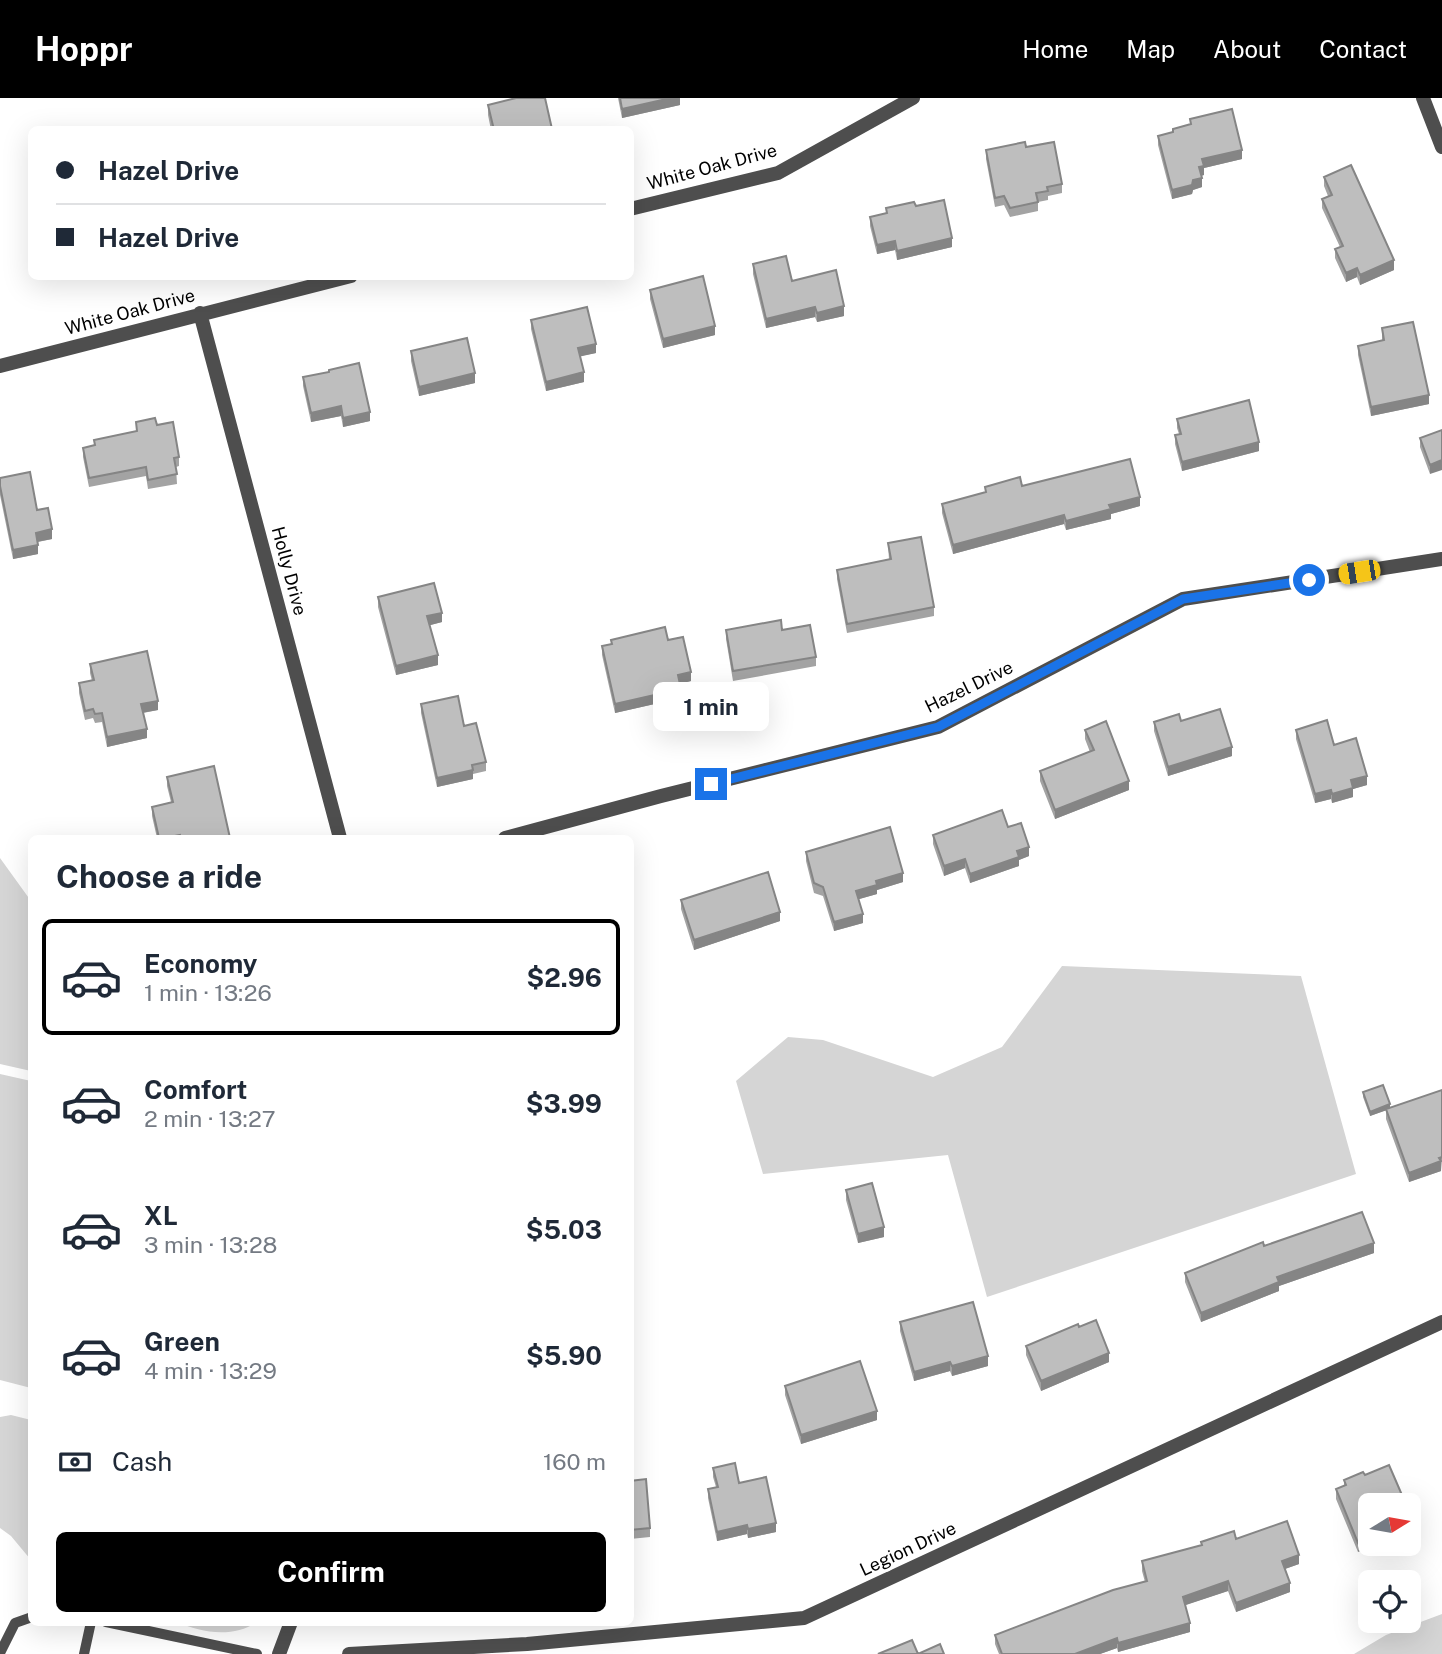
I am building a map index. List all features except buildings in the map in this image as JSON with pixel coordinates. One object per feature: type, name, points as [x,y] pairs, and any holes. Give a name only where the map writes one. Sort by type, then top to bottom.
[{"type":"street","name":"White Oak Drive","points":[[634,208],[778,173],[914,98]]},
{"type":"street","points":[[1423,98],[1442,147]]},
{"type":"street","name":"White Oak Drive","points":[[0,366],[335,280]]},
{"type":"street","name":"Holly Drive","points":[[200,313],[339,835]]},
{"type":"street","name":"Hazel Drive","points":[[516,835],[938,727],[1183,599],[1442,559]]},
{"type":"street","name":"Legion Drive","points":[[349,1654],[527,1644],[804,1618],[1442,1322]]},
{"type":"street","points":[[279,1654],[290,1626]]},
{"type":"lane","points":[[0,1653],[15,1623],[28,1618]]},
{"type":"lane","points":[[84,1654],[90,1626]]},
{"type":"lane","points":[[125,1626],[257,1654]]},
{"type":"shaded area","points":[[0,858],[28,897],[28,1070],[0,1064]]},
{"type":"shaded area","points":[[1062,966],[1301,976],[1356,1174],[987,1297],[948,1155],[763,1174],[736,1081],[788,1037],[823,1040],[933,1077],[1002,1047]]},
{"type":"shaded area","points":[[0,1074],[28,1080],[28,1387],[0,1380]]},
{"type":"shaded area","points":[[11,1415],[28,1419],[28,1556],[11,1536],[0,1528],[0,1417]]},
{"type":"shaded area","points":[[1442,1614],[1442,1654],[1354,1654],[1391,1633],[1421,1633],[1421,1622]]},
{"type":"shaded area","points":[[188,1626],[250,1626],[228,1632]]},
{"type":"route","points":[[711,784],[938,727],[1183,599],[1309,580]]}]
